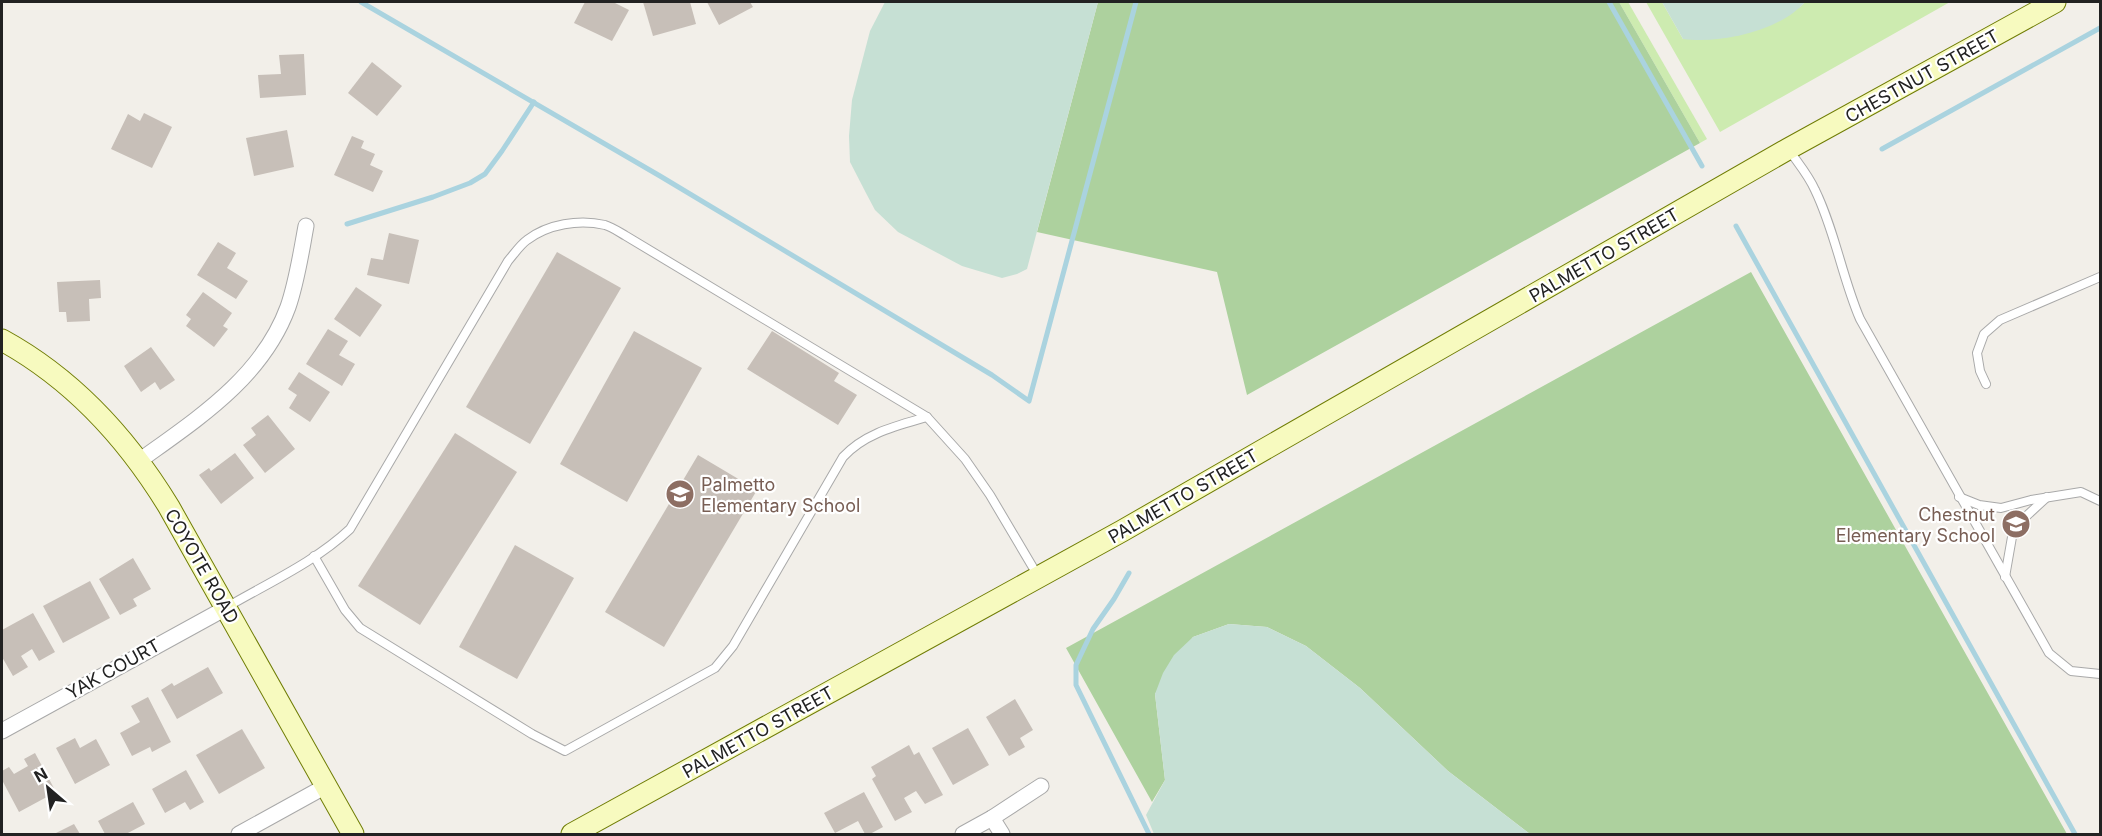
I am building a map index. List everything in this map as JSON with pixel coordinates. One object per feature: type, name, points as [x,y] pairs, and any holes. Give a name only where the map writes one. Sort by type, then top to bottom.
[{"type":"main road","name":"CHESTNUT STREET","points":[[1788,149],[2055,2]]},
{"type":"main road","name":"PALMETTO STREET","points":[[572,834],[1122,531],[1788,149]]},
{"type":"main road","name":"COYOTE ROAD","points":[[2,340],[66,384],[112,428],[139,461],[169,507],[353,834]]},
{"type":"street","points":[[139,461],[213,407],[236,386],[256,362],[287,308],[299,267],[306,226]]},
{"type":"street","name":"YAK COURT","points":[[2,731],[226,608]]},
{"type":"street","points":[[239,834],[326,786]]},
{"type":"street","points":[[963,834],[1041,786]]},
{"type":"street","points":[[992,818],[1002,834]]},
{"type":"lane","points":[[1788,149],[1818,196],[1837,250],[1848,291],[1860,319],[2049,653],[2071,671],[2100,674]]},
{"type":"lane","points":[[226,608],[336,542],[350,529],[508,261],[525,241],[553,226],[586,222],[607,225],[927,417],[965,459],[990,495],[1038,577]]},
{"type":"lane","points":[[1986,384],[1980,371],[1977,353],[1984,334],[2000,320],[2100,277]]},
{"type":"lane","points":[[314,556],[342,605],[360,628],[532,734],[565,751],[715,668],[733,646],[843,457],[865,438],[927,417]]},
{"type":"lane","points":[[1959,497],[1979,505],[2001,508],[2048,496],[2081,492],[2100,501]]},
{"type":"lane","points":[[2006,577],[2012,537],[2021,521],[2048,496]]},
{"type":"green space","points":[[885,2],[1098,2],[1027,269],[1002,278],[962,266],[898,232],[875,210],[867,195],[850,162],[849,136],[852,100],[870,31]]},
{"type":"green space","points":[[1098,2],[1619,2],[1700,143],[1247,395],[1217,272],[1037,232]]},
{"type":"green space","points":[[1619,2],[1628,2],[1707,139],[1700,143]]},
{"type":"green space","points":[[1646,2],[1662,2],[1683,39],[1800,7],[1805,2],[1950,2],[1720,132]]},
{"type":"green space","points":[[1662,2],[1805,2],[1781,21],[1765,28],[1731,37],[1698,40],[1683,39]]},
{"type":"green space","points":[[1751,272],[2067,834],[1530,834],[1448,771],[1360,688],[1306,646],[1267,627],[1229,624],[1193,637],[1155,694],[1165,780],[1152,802],[1066,648]]},
{"type":"green space","points":[[1229,624],[1267,627],[1306,646],[1360,688],[1448,771],[1530,834],[1154,834],[1146,815],[1165,780],[1155,694],[1163,673],[1174,655],[1193,637]]},
{"type":"building","points":[[585,2],[613,2],[629,10],[612,41],[574,23]]},
{"type":"building","points":[[643,2],[690,2],[696,24],[653,36]]},
{"type":"building","points":[[707,2],[750,2],[753,7],[719,25]]},
{"type":"building","points":[[304,54],[306,95],[260,98],[258,75],[281,74],[279,55]]},
{"type":"building","points":[[372,62],[402,86],[377,116],[348,93]]},
{"type":"building","points":[[144,113],[172,127],[152,168],[111,149],[128,114],[140,121]]},
{"type":"building","points":[[287,130],[294,167],[254,176],[246,138]]},
{"type":"building","points":[[352,136],[364,141],[361,148],[375,154],[370,165],[383,171],[373,192],[334,175]]},
{"type":"building","points":[[389,233],[419,240],[409,284],[367,275],[371,258],[383,260]]},
{"type":"building","points":[[218,242],[236,253],[227,268],[248,281],[236,299],[197,275]]},
{"type":"building","points":[[557,252],[621,288],[530,444],[466,407]]},
{"type":"building","points":[[100,280],[101,298],[89,299],[90,321],[67,322],[66,312],[59,312],[57,282]]},
{"type":"building","points":[[356,287],[382,305],[360,337],[334,319]]},
{"type":"building","points":[[203,292],[232,313],[223,326],[228,329],[214,347],[186,326],[191,319],[186,315]]},
{"type":"building","points":[[328,329],[348,341],[339,355],[355,364],[342,386],[306,364]]},
{"type":"building","points":[[634,331],[702,368],[627,502],[560,464]]},
{"type":"building","points":[[772,331],[839,373],[834,381],[857,395],[838,425],[747,369]]},
{"type":"building","points":[[151,347],[175,380],[160,390],[155,382],[141,392],[124,366]]},
{"type":"building","points":[[299,372],[330,392],[310,422],[289,408],[297,395],[288,389]]},
{"type":"building","points":[[268,415],[295,449],[265,473],[243,445],[256,435],[251,428]]},
{"type":"building","points":[[455,433],[517,472],[420,625],[358,586]]},
{"type":"building","points":[[235,453],[254,478],[221,504],[199,475],[209,468],[211,471]]},
{"type":"building","points":[[698,455],[757,490],[664,647],[605,612]]},
{"type":"building","points":[[515,545],[574,578],[517,679],[459,647]]},
{"type":"building","points":[[133,558],[151,589],[133,599],[137,606],[120,615],[99,579]]},
{"type":"building","points":[[90,581],[110,618],[63,643],[43,606]]},
{"type":"building","points":[[33,613],[55,652],[39,661],[32,649],[21,656],[28,667],[13,676],[2,657],[2,630]]},
{"type":"building","points":[[208,667],[223,693],[177,719],[161,690],[172,683],[174,686]]},
{"type":"building","points":[[148,697],[171,742],[152,752],[150,747],[132,756],[120,733],[140,722],[131,706]]},
{"type":"building","points":[[1015,699],[1033,730],[1020,738],[1025,747],[1009,756],[986,717]]},
{"type":"building","points":[[968,728],[989,765],[953,785],[932,748]]},
{"type":"building","points":[[242,729],[265,768],[219,794],[196,755]]},
{"type":"building","points":[[75,738],[80,748],[96,739],[110,765],[75,784],[56,748]]},
{"type":"building","points":[[909,745],[914,755],[919,752],[943,795],[925,804],[916,791],[904,798],[912,812],[895,821],[872,779],[876,776],[871,767]]},
{"type":"building","points":[[35,753],[56,792],[19,812],[2,780],[2,771],[9,767],[14,774],[28,766],[24,759]]},
{"type":"building","points":[[186,770],[204,802],[190,810],[185,802],[165,813],[152,789]]},
{"type":"building","points":[[864,792],[883,827],[870,834],[865,834],[858,821],[835,833],[824,813]]},
{"type":"building","points":[[133,802],[145,824],[126,834],[105,834],[98,821]]},
{"type":"building","points":[[74,824],[80,834],[54,834]]},
{"type":"waterway","points":[[361,2],[660,176],[992,375],[1029,401],[1136,2]]},
{"type":"waterway","points":[[1609,2],[1702,166]]},
{"type":"waterway","points":[[1882,149],[2100,28]]},
{"type":"waterway","points":[[347,224],[433,197],[470,183],[485,174],[534,102]]},
{"type":"waterway","points":[[1736,226],[2075,834]]},
{"type":"waterway","points":[[1129,573],[1093,629],[1076,665],[1076,685],[1149,834]]},
{"type":"place","name":"Palmetto Elementary School","points":[[680,494]]},
{"type":"place","name":"Chestnut Elementary School","points":[[2016,524]]}]
